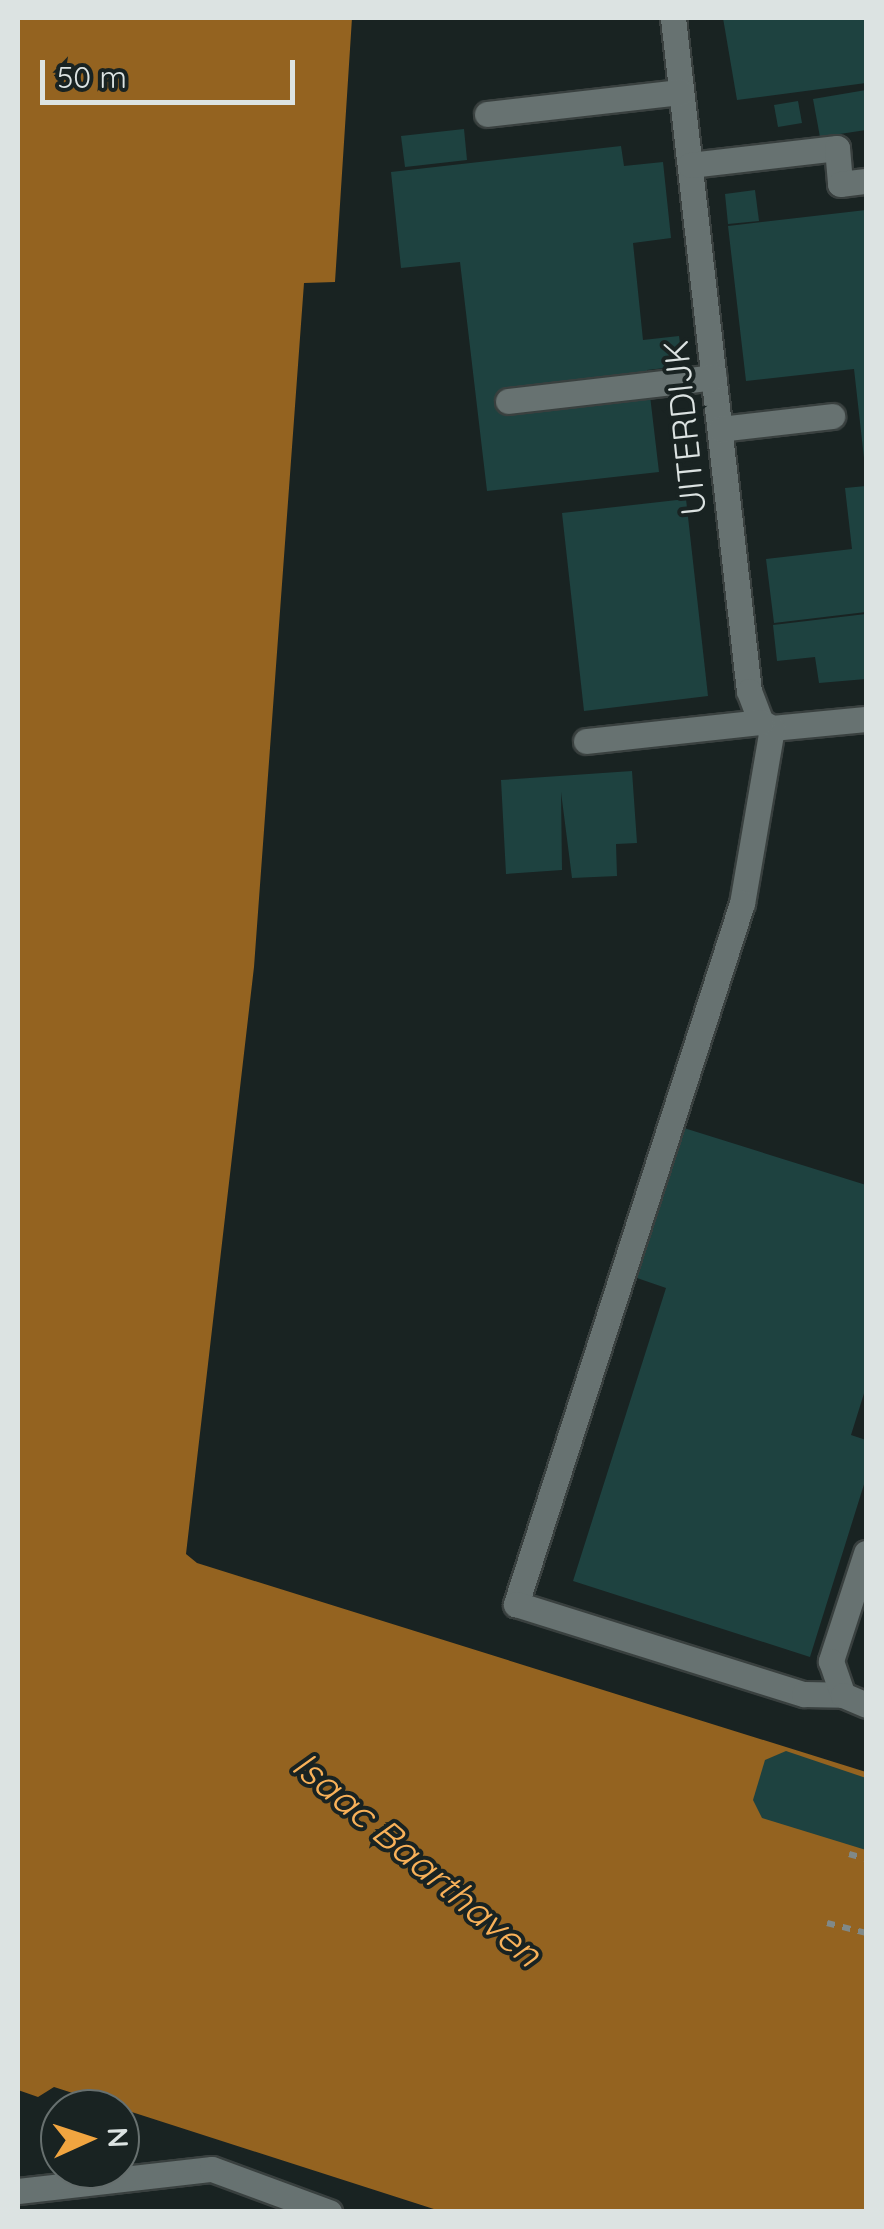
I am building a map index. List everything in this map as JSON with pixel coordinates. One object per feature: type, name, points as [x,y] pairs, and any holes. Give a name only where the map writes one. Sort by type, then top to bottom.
[{"type":"street","name":"UITERDIJK","points":[[673,18],[748,691],[767,725]]},
{"type":"street","points":[[488,114],[681,92]]},
{"type":"street","points":[[690,165],[836,148],[840,184],[866,181]]},
{"type":"street","points":[[508,401],[714,377]]},
{"type":"street","points":[[720,429],[832,416]]},
{"type":"street","points":[[586,742],[866,719]]},
{"type":"street","points":[[767,725],[742,904],[516,1604],[804,1694],[855,1700]]},
{"type":"street","points":[[855,1700],[832,1661],[866,1553]]},
{"type":"street","points":[[18,2190],[212,2169],[292,2205],[329,2212]]},
{"type":"path","points":[[849,1854],[866,1859]]},
{"type":"path","points":[[828,1923],[866,1933]]},
{"type":"water","name":"Isaac Baarthaven","points":[[18,18],[352,18],[335,282],[304,283],[254,967],[186,1554],[197,1563],[866,1772],[866,2211],[440,2211],[140,2115],[140,2089],[54,2087],[40,2089],[38,2097],[18,2090]]},
{"type":"building","points":[[723,18],[866,18],[866,83],[737,100]]},
{"type":"building","points":[[866,90],[866,130],[820,137],[813,99]]},
{"type":"building","points":[[798,101],[802,123],[778,127],[774,105]]},
{"type":"building","points":[[464,129],[467,160],[405,167],[401,136]]},
{"type":"building","points":[[621,146],[624,166],[663,162],[671,238],[633,243],[643,340],[679,336],[683,366],[647,370],[659,472],[487,491],[460,262],[401,268],[391,172]]},
{"type":"building","points":[[755,190],[759,221],[728,224],[725,194]]},
{"type":"building","points":[[866,210],[864,458],[854,369],[746,381],[728,226]]},
{"type":"building","points":[[866,486],[866,612],[774,623],[766,559],[852,549],[845,488]]},
{"type":"building","points":[[686,499],[708,696],[584,711],[562,513]]},
{"type":"building","points":[[866,614],[866,679],[819,683],[815,657],[777,661],[773,625]]},
{"type":"building","points":[[632,771],[637,843],[616,844],[617,876],[572,878],[561,792],[562,870],[506,874],[501,780]]},
{"type":"building","points":[[684,1128],[866,1185],[866,1387],[851,1435],[866,1440],[866,1478],[810,1657],[573,1581],[666,1288],[637,1278]]},
{"type":"building","points":[[786,1751],[866,1778],[866,1850],[762,1818],[753,1800],[765,1760]]}]
